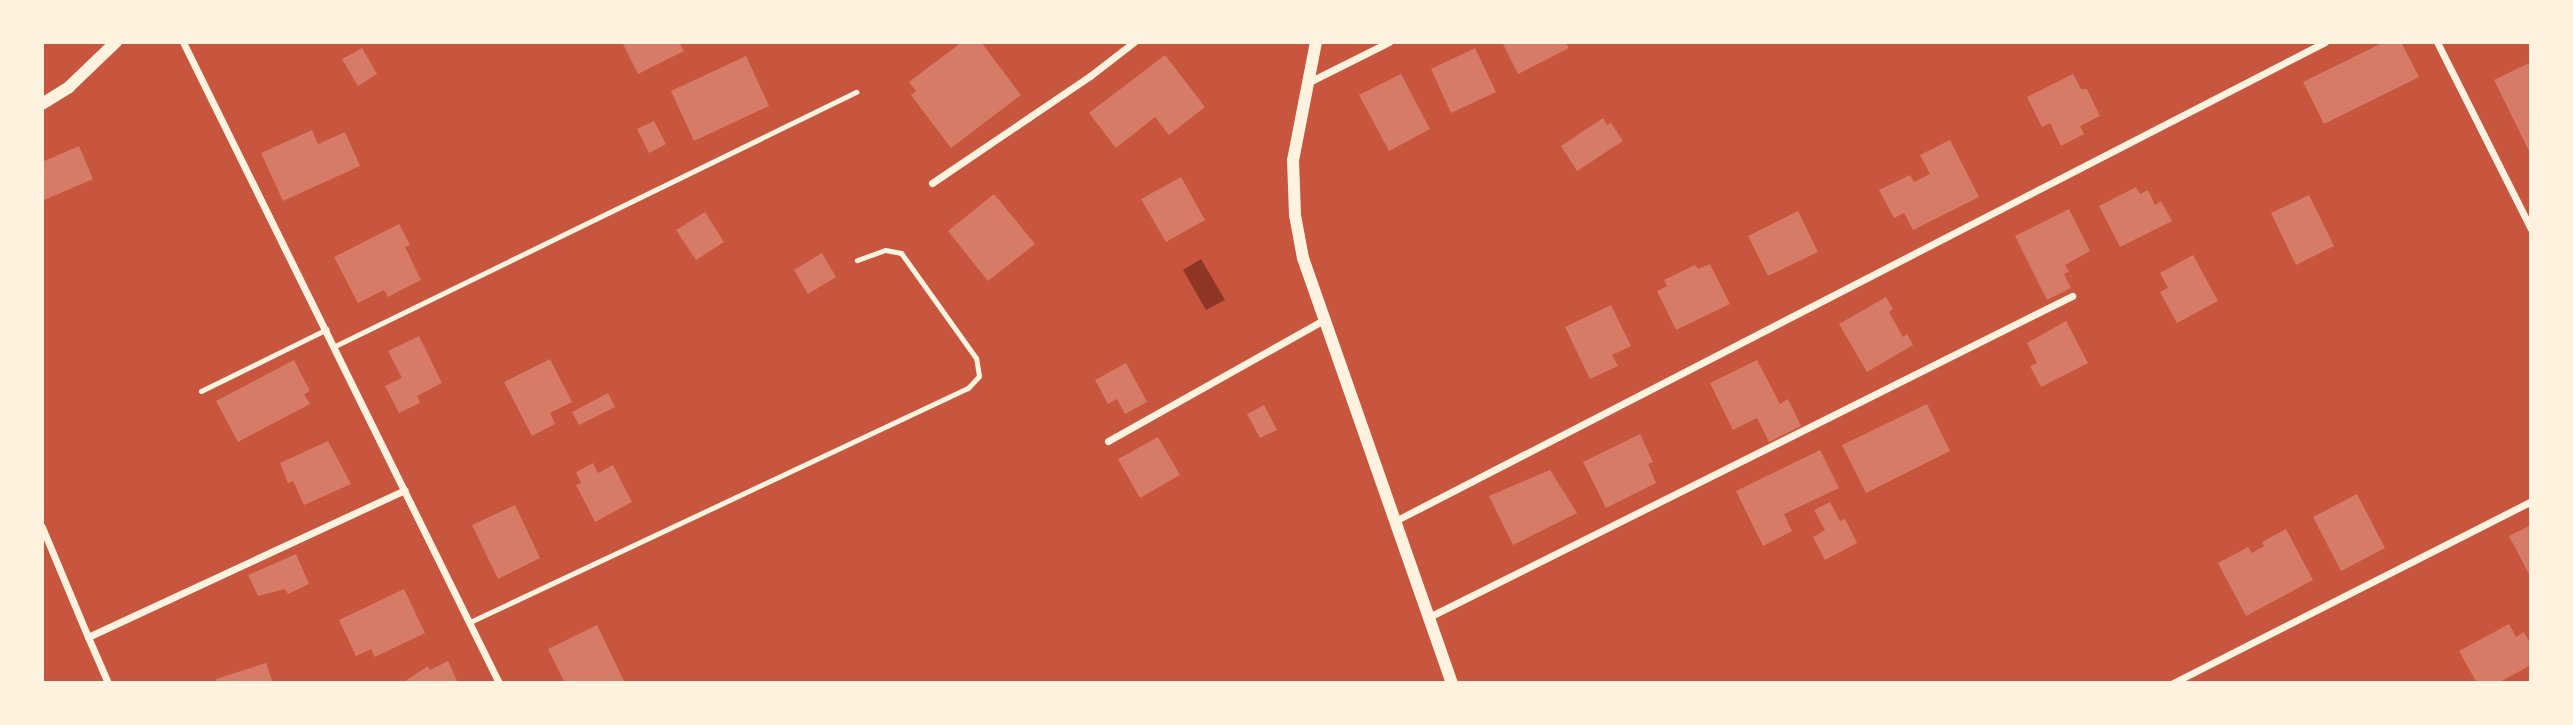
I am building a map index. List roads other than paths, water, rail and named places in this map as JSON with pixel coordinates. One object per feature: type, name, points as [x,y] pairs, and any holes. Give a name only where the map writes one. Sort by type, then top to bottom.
[{"type":"street","points":[[42,104],[69,87],[116,42]]},
{"type":"street","points":[[183,42],[327,329],[499,683]]},
{"type":"street","points":[[932,183],[1090,76],[1134,42]]},
{"type":"street","points":[[1316,42],[1294,150],[1293,187],[1303,258],[1452,683]]},
{"type":"street","points":[[1307,84],[1389,42]]},
{"type":"street","points":[[1394,522],[2325,42]]},
{"type":"street","points":[[2437,42],[2528,213],[2531,229]]},
{"type":"street","points":[[1429,617],[2072,296]]},
{"type":"street","points":[[1108,441],[1324,320]]},
{"type":"street","points":[[88,637],[404,490]]},
{"type":"street","points":[[2173,683],[2531,501]]},
{"type":"street","points":[[42,527],[108,683]]},
{"type":"lane","points":[[335,346],[856,92]]},
{"type":"lane","points":[[470,622],[968,388],[979,376],[976,358],[901,253],[884,250],[857,260]]},
{"type":"lane","points":[[201,391],[327,329]]}]
